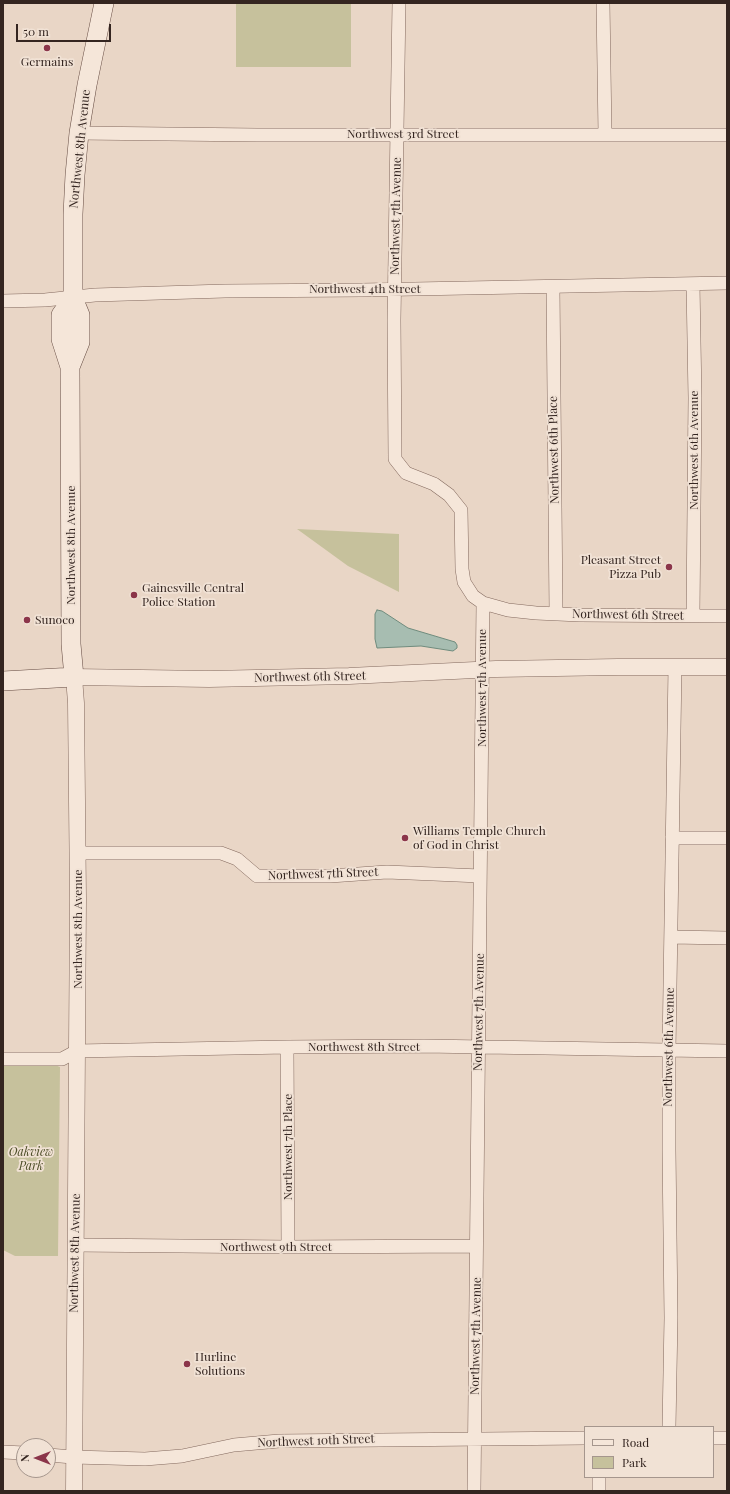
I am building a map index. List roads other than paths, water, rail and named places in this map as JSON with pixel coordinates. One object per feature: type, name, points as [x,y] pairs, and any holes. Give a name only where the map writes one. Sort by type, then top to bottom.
[{"type":"main road","name":"Northwest 8th Avenue","points":[[74,677],[72,644],[70,367],[61,339],[61,315],[73,298],[73,214],[80,133],[87,85],[104,3]]},
{"type":"main road","name":"Northwest 6th Street","points":[[3,681],[74,677]]},
{"type":"street","name":"Northwest 7th Avenue","points":[[399,3],[395,290],[396,459],[406,473],[434,484],[449,495],[460,510],[462,568],[464,582],[473,596],[483,604],[474,1491]]},
{"type":"street","points":[[604,3],[605,134]]},
{"type":"street","name":"Northwest 3rd Street","points":[[80,133],[256,135],[727,135]]},
{"type":"street","name":"Northwest 4th Street","points":[[3,301],[45,300],[96,295],[225,290],[395,290],[727,283]]},
{"type":"street","name":"Northwest 6th Avenue","points":[[693,284],[695,398],[693,615]]},
{"type":"street","name":"Northwest 6th Place","points":[[553,287],[556,613]]},
{"type":"street","name":"Northwest 6th Street","points":[[483,604],[508,610],[536,613],[580,615],[727,616]]},
{"type":"street","name":"Northwest 6th Street","points":[[74,677],[248,678],[349,676],[618,666],[727,667]]},
{"type":"street","name":"Northwest 6th Avenue","points":[[669,1426],[671,1318],[668,1150],[675,667]]},
{"type":"street","name":"Northwest 8th Avenue","points":[[74,677],[76,703],[78,853],[73,1457],[74,1491]]},
{"type":"street","points":[[672,838],[727,838]]},
{"type":"street","name":"Northwest 7th Street","points":[[78,853],[221,853],[237,859],[256,876],[330,876],[387,872],[480,876]]},
{"type":"street","points":[[671,937],[727,938]]},
{"type":"street","name":"Northwest 8th Street","points":[[3,1059],[62,1059],[77,1051],[287,1047],[479,1047],[727,1051]]},
{"type":"street","name":"Northwest 7th Place","points":[[287,1047],[288,1247]]},
{"type":"street","name":"Northwest 9th Street","points":[[75,1245],[288,1247],[476,1246]]},
{"type":"street","name":"Northwest 10th Street","points":[[56,1456],[144,1459],[174,1456],[234,1445],[279,1441],[584,1438]]},
{"type":"street","points":[[714,1438],[727,1438]]},
{"type":"street","points":[[3,1452],[16,1453]]},
{"type":"street","points":[[599,1478],[599,1491]]},
{"type":"place","name":"Germains","points":[[47,48]]},
{"type":"place","name":"Pleasant Street Pizza Pub","points":[[669,567]]},
{"type":"place","name":"Gainesville Central Police Station","points":[[134,595]]},
{"type":"place","name":"Sunoco","points":[[27,620]]},
{"type":"place","name":"Williams Temple Church of God in Christ","points":[[405,838]]},
{"type":"place","name":"Hurline Solutions","points":[[187,1364]]},
{"type":"park label","name":"Oakview Park","points":[[31,1159]]}]
